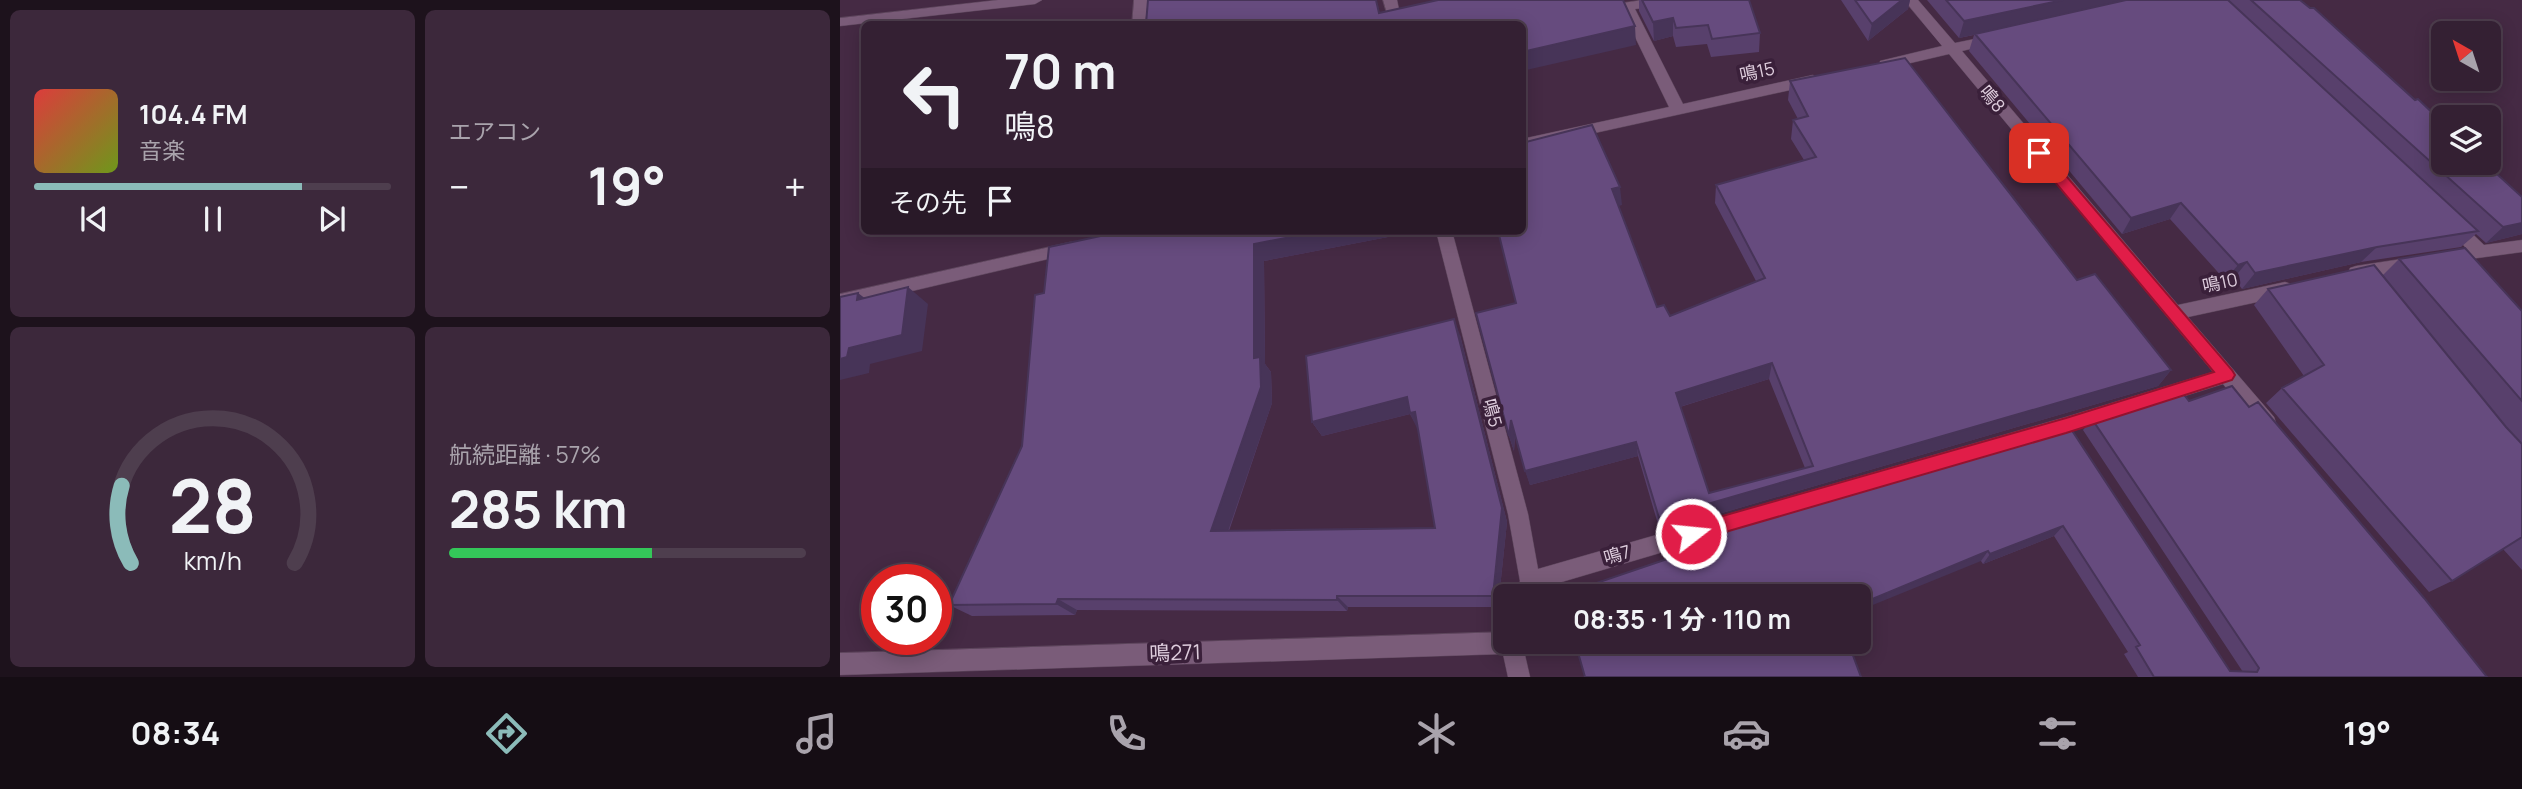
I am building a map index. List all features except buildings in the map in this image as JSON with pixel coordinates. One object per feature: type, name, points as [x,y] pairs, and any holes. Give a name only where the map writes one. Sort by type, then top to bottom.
[{"type":"street","points":[[840,22],[1035,0]]},
{"type":"street","points":[[1139,21],[1141,0]]},
{"type":"street","points":[[1390,0],[1394,21]]},
{"type":"street","points":[[1678,109],[1627,6],[1679,0]]},
{"type":"street","name":"鳴8","points":[[1911,0],[2280,437]]},
{"type":"street","points":[[1869,67],[2003,37]]},
{"type":"street","name":"鳴15","points":[[1526,143],[1828,76]]},
{"type":"street","points":[[2441,214],[2481,251]]},
{"type":"street","name":"鳴5","points":[[1445,235],[1518,514],[1527,584]]},
{"type":"street","points":[[840,301],[1089,244]]},
{"type":"street","points":[[2455,256],[2522,246]]},
{"type":"street","points":[[2335,278],[2367,277],[2428,261]]},
{"type":"street","name":"鳴10","points":[[2174,313],[2295,287]]},
{"type":"street","name":"鳴7","points":[[1544,584],[2227,375]]},
{"type":"street","points":[[2066,425],[2081,448]]},
{"type":"street","name":"鳴271","points":[[840,664],[1493,643]]},
{"type":"street","points":[[1514,654],[1519,677]]},
{"type":"route","points":[[1691,534],[2066,425],[2227,375],[2039,153]]}]
